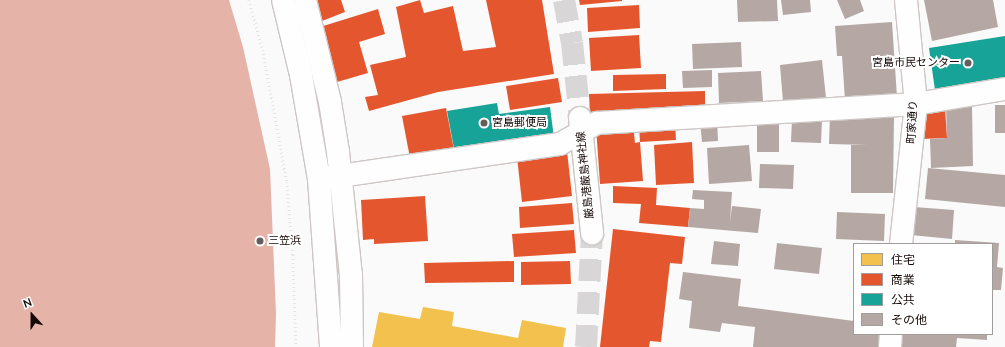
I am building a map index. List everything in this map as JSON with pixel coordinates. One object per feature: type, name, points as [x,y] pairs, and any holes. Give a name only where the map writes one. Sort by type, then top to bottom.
[{"type":"street","points":[[283,0],[301,75],[319,179],[330,314],[331,347]]},
{"type":"street","points":[[305,0],[323,71],[341,176],[352,313],[352,347]]},
{"type":"street","name":"町家通り","points":[[902,243],[916,104],[906,0]]},
{"type":"street","points":[[301,75],[323,71]]},
{"type":"street","points":[[319,179],[560,144],[581,124],[916,104],[1005,89]]},
{"type":"street","name":"厳島港厳島神社線","points":[[581,124],[592,233]]},
{"type":"street","points":[[330,314],[352,313]]},
{"type":"street","points":[[890,347],[891,335]]},
{"type":"path","points":[[249,0],[263,50],[287,182],[293,255],[296,347]]},
{"type":"shaded area","points":[[0,0],[229,0],[243,47],[270,169],[276,314],[275,347],[0,347]]},
{"type":"building: 住宅","points":[[423,307],[454,312],[452,326],[518,338],[522,320],[566,328],[563,347],[372,347],[379,312],[420,319]]},
{"type":"building: 商業","points":[[314,0],[341,0],[345,12],[322,21]]},
{"type":"building: 商業","points":[[420,0],[424,13],[453,6],[463,51],[496,47],[486,0],[542,0],[554,74],[438,92],[369,111],[365,97],[378,95],[370,65],[406,57],[396,7]]},
{"type":"building: 商業","points":[[579,0],[622,0],[622,1],[580,5]]},
{"type":"building: 商業","points":[[639,5],[640,28],[588,32],[587,8]]},
{"type":"building: 商業","points":[[378,9],[385,34],[359,42],[368,73],[337,82],[320,27]]},
{"type":"building: 商業","points":[[639,35],[641,68],[591,71],[589,38]]},
{"type":"building: 商業","points":[[666,74],[666,89],[613,91],[613,75]]},
{"type":"building: 商業","points":[[558,78],[562,102],[510,110],[506,86]]},
{"type":"building: 商業","points":[[705,91],[705,111],[590,115],[589,94]]},
{"type":"building: 商業","points":[[945,107],[947,138],[921,139],[920,108]]},
{"type":"building: 商業","points":[[446,108],[454,150],[410,158],[402,116]]},
{"type":"building: 商業","points":[[675,122],[676,140],[640,142],[639,125]]},
{"type":"building: 商業","points":[[633,124],[635,143],[640,142],[643,181],[600,184],[596,127]]},
{"type":"building: 商業","points":[[692,142],[694,183],[656,185],[654,145]]},
{"type":"building: 商業","points":[[567,151],[572,196],[522,202],[517,157]]},
{"type":"building: 商業","points":[[613,186],[657,188],[656,205],[690,208],[688,227],[639,223],[641,204],[613,203]]},
{"type":"building: 商業","points":[[425,196],[428,241],[374,244],[374,239],[363,240],[361,200]]},
{"type":"building: 商業","points":[[572,203],[574,224],[520,228],[519,207]]},
{"type":"building: 商業","points":[[613,229],[685,237],[682,264],[670,263],[661,342],[650,341],[649,347],[600,347]]},
{"type":"building: 商業","points":[[574,230],[576,253],[514,257],[512,234]]},
{"type":"building: 商業","points":[[514,261],[514,282],[425,283],[424,263]]},
{"type":"building: 商業","points":[[570,261],[571,284],[521,285],[521,262]]},
{"type":"building: 公共","name":"宮島市民センター","points":[[1005,36],[1005,79],[935,90],[929,48]]},
{"type":"building: 公共","points":[[497,103],[499,114],[550,107],[554,138],[455,154],[447,111]]},
{"type":"building: その他","points":[[737,0],[777,0],[778,21],[738,22]]},
{"type":"building: その他","points":[[781,0],[810,0],[811,12],[783,15]]},
{"type":"building: その他","points":[[837,0],[860,0],[864,11],[845,19]]},
{"type":"building: その他","points":[[924,0],[993,0],[998,27],[932,41]]},
{"type":"building: その他","points":[[892,22],[897,97],[845,100],[842,56],[837,56],[835,26]]},
{"type":"building: その他","points":[[741,42],[742,67],[693,69],[692,44]]},
{"type":"building: その他","points":[[822,60],[826,98],[783,102],[780,65]]},
{"type":"building: その他","points":[[712,70],[712,87],[683,88],[682,71]]},
{"type":"building: その他","points":[[761,71],[763,101],[719,103],[718,73]]},
{"type":"building: その他","points":[[972,105],[973,166],[931,168],[930,139],[947,138],[946,106]]},
{"type":"building: その他","points":[[995,105],[1005,105],[1005,133],[995,133]]},
{"type":"building: その他","points":[[830,114],[894,115],[893,193],[851,193],[851,145],[868,145],[829,144]]},
{"type":"building: その他","points":[[792,118],[822,119],[821,143],[791,142]]},
{"type":"building: その他","points":[[717,120],[718,141],[702,142],[700,121]]},
{"type":"building: その他","points":[[757,123],[779,123],[779,152],[757,152]]},
{"type":"building: その他","points":[[749,145],[752,181],[709,184],[707,148]]},
{"type":"building: その他","points":[[760,164],[794,165],[793,189],[759,188]]},
{"type":"building: その他","points":[[928,168],[1005,175],[1005,207],[925,199]]},
{"type":"building: その他","points":[[693,190],[732,192],[730,222],[732,206],[761,209],[758,233],[688,227],[690,208],[704,209],[704,200],[692,199]]},
{"type":"building: その他","points":[[914,207],[954,210],[952,239],[911,235]]},
{"type":"building: その他","points":[[837,212],[885,214],[884,241],[836,239]]},
{"type":"building: その他","points":[[955,240],[999,243],[997,267],[1003,268],[1001,290],[993,290],[993,243],[955,243]]},
{"type":"building: その他","points":[[714,241],[740,244],[738,266],[711,264]]},
{"type":"building: その他","points":[[777,243],[822,248],[819,274],[774,269]]},
{"type":"building: その他","points":[[683,272],[741,279],[738,306],[853,321],[853,335],[880,335],[878,347],[753,347],[755,327],[722,323],[720,332],[689,328],[692,301],[679,299]]},
{"type":"building: その他","points":[[900,335],[987,335],[987,340],[957,338],[956,347],[899,347]]},
{"type":"tunnel","points":[[564,0],[572,43],[580,118]]},
{"type":"tunnel","points":[[586,347],[592,233]]},
{"type":"place","name":"宮島市民センター","points":[[968,63]]},
{"type":"place","name":"宮島郵便局","points":[[484,123]]},
{"type":"place","name":"三笠浜","points":[[260,241]]}]
